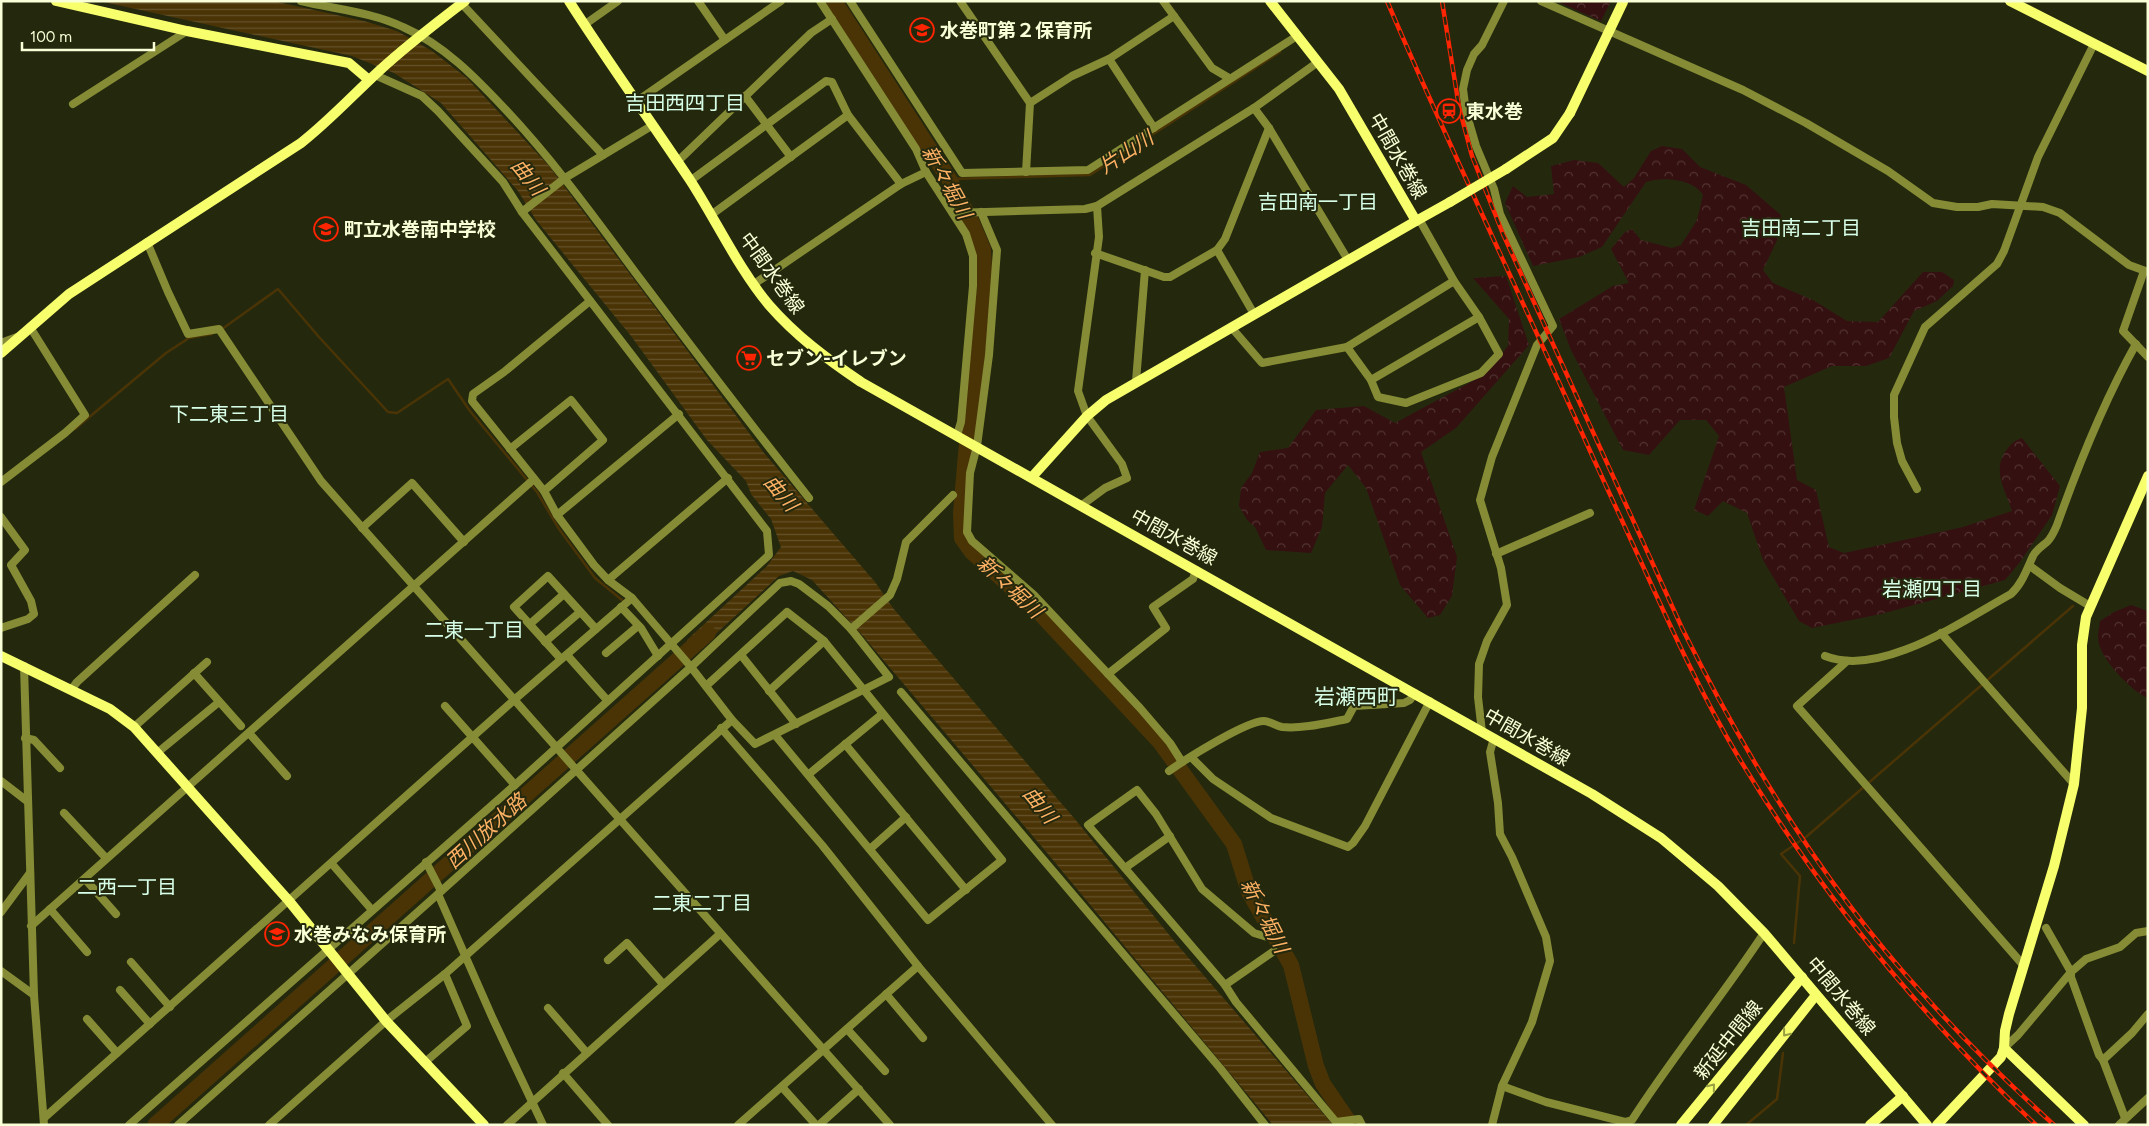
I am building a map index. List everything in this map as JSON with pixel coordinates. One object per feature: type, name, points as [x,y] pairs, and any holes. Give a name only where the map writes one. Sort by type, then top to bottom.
[{"type":"main road","points":[[56,1],[187,31],[349,63],[374,76]]},
{"type":"main road","name":"中間水巻線","points":[[569,1],[690,181],[768,304],[792,330],[824,357],[861,382],[1592,794],[1661,838],[1718,886],[1764,933],[1927,1125]]},
{"type":"main road","name":"中間水巻線","points":[[1032,477],[1087,416],[1106,400],[1417,220],[1339,90],[1270,1]]},
{"type":"main road","points":[[1417,220],[1506,169],[1554,138],[1570,113],[1623,1]]},
{"type":"main road","points":[[2010,1],[2148,71]]},
{"type":"main road","points":[[1,353],[69,294],[301,143],[336,114],[374,76],[417,38],[464,2]]},
{"type":"main road","points":[[1937,1125],[1992,1068],[2001,1056],[2004,1048],[2009,1014],[2065,826],[2074,784],[2082,708],[2082,645],[2086,617],[2147,478]]},
{"type":"main road","points":[[1,656],[110,709],[134,727],[289,901],[386,1021],[484,1125]]},
{"type":"main road","name":"新延中間線","points":[[1681,1125],[1802,977]]},
{"type":"main road","points":[[1713,1125],[1816,995]]},
{"type":"main road","points":[[2004,1048],[2084,1125]]},
{"type":"main road","points":[[1870,1125],[1904,1096]]},
{"type":"street","points":[[300,1],[403,26],[417,38],[456,60],[474,76],[536,142],[563,180],[809,498]]},
{"type":"street","points":[[584,25],[618,1]]},
{"type":"street","points":[[698,1],[725,40]]},
{"type":"street","points":[[637,101],[782,1]]},
{"type":"street","points":[[820,1],[916,149],[926,172],[966,234],[972,256],[973,286],[961,422],[957,435]]},
{"type":"street","points":[[862,1],[852,4],[962,173],[1088,170],[1297,36]]},
{"type":"street","points":[[960,1],[1030,103],[1026,172]]},
{"type":"street","points":[[1163,1],[1212,68],[1230,78]]},
{"type":"street","points":[[1482,732],[1478,697],[1479,664],[1487,641],[1507,606],[1501,568],[1480,500],[1492,457],[1537,345],[1553,326],[1500,214],[1494,189],[1476,146],[1466,112],[1463,89],[1467,70],[1504,1]]},
{"type":"street","points":[[1541,1],[1743,90],[1806,123],[1864,157],[1933,203],[1957,207],[2020,204],[2042,207],[2060,213],[2128,264],[2146,272],[2123,330],[2148,357]]},
{"type":"street","points":[[464,2],[603,155]]},
{"type":"street","points":[[1030,103],[1072,76],[1109,59],[1174,16]]},
{"type":"street","points":[[677,162],[811,33],[832,19]]},
{"type":"street","points":[[73,104],[187,31]]},
{"type":"street","points":[[1917,489],[1902,461],[1897,443],[1894,395],[1925,327],[1997,264],[2004,251],[2038,157],[2094,44]]},
{"type":"street","points":[[1109,59],[1154,128]]},
{"type":"street","points":[[953,213],[1085,209],[1097,206],[1254,108],[1318,62]]},
{"type":"street","points":[[129,1125],[328,951],[426,862],[557,749],[608,700],[658,656],[674,647],[770,555],[767,531],[679,414],[590,301],[503,182],[422,96],[374,76]]},
{"type":"street","points":[[690,181],[826,81],[832,82],[848,116],[901,184]]},
{"type":"street","points":[[745,96],[791,157]]},
{"type":"street","points":[[1254,108],[1269,128],[1348,260]]},
{"type":"street","points":[[711,216],[848,116]]},
{"type":"street","points":[[524,210],[563,180],[653,125]]},
{"type":"street","points":[[1096,253],[1164,277],[1170,277],[1217,250],[1226,239],[1269,128]]},
{"type":"street","points":[[754,284],[901,184],[926,172]]},
{"type":"street","points":[[1082,505],[1105,488],[1127,478],[1122,464],[1087,416],[1078,391],[1099,237],[1097,206]]},
{"type":"street","points":[[982,212],[997,250],[989,355],[976,446],[970,473],[967,532],[972,541],[1034,595],[1108,674],[1170,743],[1182,762]]},
{"type":"street","points":[[1347,347],[1370,380],[1378,397],[1406,402],[1481,372],[1499,354],[1479,317],[1454,281],[1417,220]]},
{"type":"street","points":[[147,242],[188,334],[219,329],[321,481],[890,1125]]},
{"type":"street","points":[[1217,250],[1254,314]]},
{"type":"street","points":[[1136,381],[1145,270]]},
{"type":"street","points":[[1231,327],[1262,363],[1347,347],[1454,281]]},
{"type":"street","points":[[178,1125],[439,893],[574,768],[690,666],[780,583],[791,581],[799,584],[828,606],[851,629],[889,677],[865,691],[755,744],[732,720],[690,666],[632,598],[608,580],[557,515],[544,491],[472,401],[473,394],[504,372],[590,301]]},
{"type":"street","points":[[1370,380],[1479,317]]},
{"type":"street","points":[[1,482],[45,447],[65,434],[85,415],[30,327]]},
{"type":"street","points":[[1,343],[19,337]]},
{"type":"street","points":[[1825,656],[1835,660],[1866,661],[1926,642],[2011,594],[2016,589],[2030,566],[2032,557],[2052,536],[2058,525],[2092,436],[2122,369],[2136,344]]},
{"type":"street","points":[[510,449],[571,400],[603,440],[544,491]]},
{"type":"street","points":[[557,515],[679,414]]},
{"type":"street","points":[[608,580],[728,478]]},
{"type":"street","points":[[31,926],[534,479]]},
{"type":"street","points":[[362,528],[412,483],[464,542]]},
{"type":"street","points":[[851,629],[890,596],[897,579],[906,542],[953,495]]},
{"type":"street","points":[[1496,554],[1590,513]]},
{"type":"street","points":[[1,517],[25,550],[11,565],[31,601],[34,614],[28,619],[1,628]]},
{"type":"street","points":[[2030,566],[2060,588],[2090,606]]},
{"type":"street","points":[[1108,674],[1166,628],[1153,607],[1193,579],[1196,570]]},
{"type":"street","points":[[71,690],[77,682],[195,575]]},
{"type":"street","points":[[596,630],[548,576],[514,607],[545,642],[564,657],[608,700]]},
{"type":"street","points":[[530,624],[564,594]]},
{"type":"street","points":[[44,1122],[150,1024],[514,700],[632,598]]},
{"type":"street","points":[[621,608],[638,626],[658,656]]},
{"type":"street","points":[[545,642],[580,612]]},
{"type":"street","points":[[706,686],[787,612],[824,641],[1002,860],[928,920],[775,735]]},
{"type":"street","points":[[606,653],[638,626]]},
{"type":"street","points":[[1941,633],[2074,784]]},
{"type":"street","points":[[769,691],[824,641]]},
{"type":"street","points":[[740,655],[796,724]]},
{"type":"street","points":[[1847,661],[1797,706],[2024,966]]},
{"type":"street","points":[[134,727],[207,662]]},
{"type":"street","points":[[24,666],[34,995],[44,1122]]},
{"type":"street","points":[[194,673],[241,726]]},
{"type":"street","points":[[901,692],[1220,1068],[1265,1125]]},
{"type":"street","points":[[1169,771],[1229,735],[1254,724],[1264,721],[1284,727],[1314,725],[1346,719],[1354,706],[1404,704],[1415,693]]},
{"type":"street","points":[[1191,757],[1213,778],[1271,818],[1348,847],[1353,844],[1365,826],[1430,701]]},
{"type":"street","points":[[157,753],[219,702]]},
{"type":"street","points":[[445,706],[515,785]]},
{"type":"street","points":[[808,774],[882,714]]},
{"type":"street","points":[[269,1125],[386,1021],[466,955],[732,720]]},
{"type":"street","points":[[721,728],[822,845],[918,966],[1052,1125]]},
{"type":"street","points":[[249,733],[287,776]]},
{"type":"street","points":[[26,738],[34,740],[60,768]]},
{"type":"street","points":[[1492,1125],[1502,1086],[1532,1022],[1550,961],[1546,937],[1512,857],[1500,834],[1498,803],[1490,752],[1494,738]]},
{"type":"street","points":[[845,744],[966,890]]},
{"type":"street","points":[[1,780],[27,801]]},
{"type":"street","points":[[1267,937],[1254,933],[1202,889],[1156,814],[1137,790],[1088,825],[1225,985],[1236,1002],[1336,1122],[1359,1119],[1362,1125]]},
{"type":"street","points":[[64,813],[106,858]]},
{"type":"street","points":[[870,849],[906,817]]},
{"type":"street","points":[[1125,868],[1170,836]]},
{"type":"street","points":[[426,862],[493,1018],[543,1125]]},
{"type":"street","points":[[332,864],[372,910]]},
{"type":"street","points":[[1,912],[30,873]]},
{"type":"street","points":[[85,879],[116,914]]},
{"type":"street","points":[[50,909],[87,952]]},
{"type":"street","points":[[2046,928],[2071,972],[2071,977],[2099,1055],[2103,1060],[2125,1118]]},
{"type":"street","points":[[2004,1048],[2018,1035],[2071,972],[2086,959],[2120,947],[2136,933],[2148,932]]},
{"type":"street","points":[[1502,1086],[1556,1105],[1625,1122],[1634,1122],[1663,1072],[1718,1000],[1764,933]]},
{"type":"street","points":[[507,1125],[720,934]]},
{"type":"street","points":[[608,960],[627,943],[663,984]]},
{"type":"street","points":[[1225,985],[1274,951]]},
{"type":"street","points":[[132,962],[170,1007]]},
{"type":"street","points":[[738,1125],[918,966]]},
{"type":"street","points":[[1,971],[34,995]]},
{"type":"street","points":[[424,1062],[467,1026],[444,974]]},
{"type":"street","points":[[120,990],[150,1024]]},
{"type":"street","points":[[886,994],[923,1038]]},
{"type":"street","points":[[548,1008],[587,1053]]},
{"type":"street","points":[[2103,1060],[2132,1033],[2148,1014]]},
{"type":"street","points":[[87,1019],[118,1053]]},
{"type":"street","points":[[847,1029],[885,1071]]},
{"type":"street","points":[[563,1074],[608,1125]]},
{"type":"street","points":[[782,1087],[818,1125],[859,1089]]},
{"type":"street","points":[[2119,1125],[2148,1098]]},
{"type":"green space","points":[[1556,1],[1611,1],[1601,21]]},
{"type":"green space","points":[[1662,146],[1682,149],[1700,167],[1746,185],[1781,215],[1778,238],[1763,270],[1773,283],[1813,300],[1847,321],[1878,322],[1923,272],[1942,272],[1954,280],[1953,286],[1937,301],[1914,311],[1889,358],[1866,366],[1832,366],[1784,387],[1797,480],[1816,490],[1829,547],[1844,553],[1963,527],[2012,511],[2001,482],[2001,459],[2014,442],[2022,438],[2060,486],[2052,515],[2020,562],[2005,580],[1881,614],[1812,628],[1799,621],[1763,560],[1747,513],[1723,501],[1708,516],[1694,510],[1719,436],[1706,420],[1680,420],[1649,455],[1623,450],[1571,350],[1559,319],[1613,286],[1629,283],[1611,249],[1625,232],[1632,229],[1641,240],[1672,248],[1681,245],[1697,220],[1703,195],[1693,185],[1677,180],[1660,179],[1646,182],[1602,247],[1579,257],[1533,266],[1505,203],[1513,186],[1527,197],[1554,194],[1551,166],[1574,160],[1598,163],[1624,187],[1634,178],[1651,151]]},
{"type":"green space","points":[[1506,276],[1529,345],[1456,428],[1421,452],[1457,557],[1452,596],[1440,615],[1428,618],[1400,585],[1366,488],[1348,465],[1325,493],[1322,527],[1311,553],[1266,550],[1255,527],[1247,520],[1239,506],[1241,488],[1252,473],[1260,452],[1288,448],[1316,410],[1364,406],[1395,423],[1484,375],[1508,346],[1509,319],[1473,278]]},
{"type":"green space","points":[[2131,605],[2148,611],[2148,698],[2141,695],[2119,675],[2106,659],[2098,641],[2100,621],[2114,612]]},
{"type":"water","name":"曲川","points":[[99,1],[273,1],[364,21],[397,31],[432,51],[467,78],[549,166],[764,453],[875,582],[893,608],[1074,818],[1175,942],[1333,1125],[1273,1125],[1048,854],[863,636],[812,580],[793,571],[779,576],[697,651],[687,640],[767,566],[781,547],[771,519],[751,494],[746,481],[707,440],[631,336],[536,220],[518,191],[441,103],[394,73],[352,56]]},
{"type":"waterway","name":"新々堀川","points":[[834,1],[949,179],[983,249],[985,285],[966,454],[961,514],[962,538],[972,552],[1037,610],[1160,742],[1234,844],[1249,892],[1291,965],[1316,1066],[1323,1084],[1351,1125]]},
{"type":"waterway","name":"片山川","points":[[949,179],[1090,175],[1280,52]]},
{"type":"waterway","points":[[222,329],[278,289],[388,412],[397,413],[448,379],[470,411],[537,492],[559,529],[595,578],[622,600]]},
{"type":"waterway","points":[[75,429],[166,353],[189,338],[212,334]]},
{"type":"waterway","points":[[1794,943],[1800,876],[1781,854],[1806,837],[2073,606]]},
{"type":"waterway","name":"西川放水路","points":[[155,1125],[708,633]]},
{"type":"waterway","points":[[1746,1125],[1777,1099],[1783,1053]]},
{"type":"railway","points":[[1387,1],[1452,148],[1665,613],[1725,735],[1770,808],[1838,905],[1913,997],[1952,1041],[2036,1125]]},
{"type":"railway","points":[[1442,1],[1459,107],[1472,156],[1503,234],[1682,628],[1733,725],[1790,820],[1820,865],[1887,953],[1970,1045],[2054,1125]]},
{"type":"place","name":"水巻町第２保育所","points":[[922,30]]},
{"type":"place","name":"東水巻","points":[[1449,111]]},
{"type":"place","name":"町立水巻南中学校","points":[[326,229]]},
{"type":"place","name":"セブン-イレブン","points":[[749,358]]},
{"type":"place","name":"水巻みなみ保育所","points":[[277,934]]},
{"type":"district","name":"吉田西四丁目","points":[[685,103]]},
{"type":"district","name":"吉田南一丁目","points":[[1318,202]]},
{"type":"district","name":"吉田南二丁目","points":[[1801,228]]},
{"type":"district","name":"下二東三丁目","points":[[229,414]]},
{"type":"district","name":"岩瀬四丁目","points":[[1932,589]]},
{"type":"district","name":"二東一丁目","points":[[474,630]]},
{"type":"district","name":"岩瀬西町","points":[[1356,696]]},
{"type":"district","name":"二西一丁目","points":[[127,887]]},
{"type":"district","name":"二東二丁目","points":[[702,903]]}]
